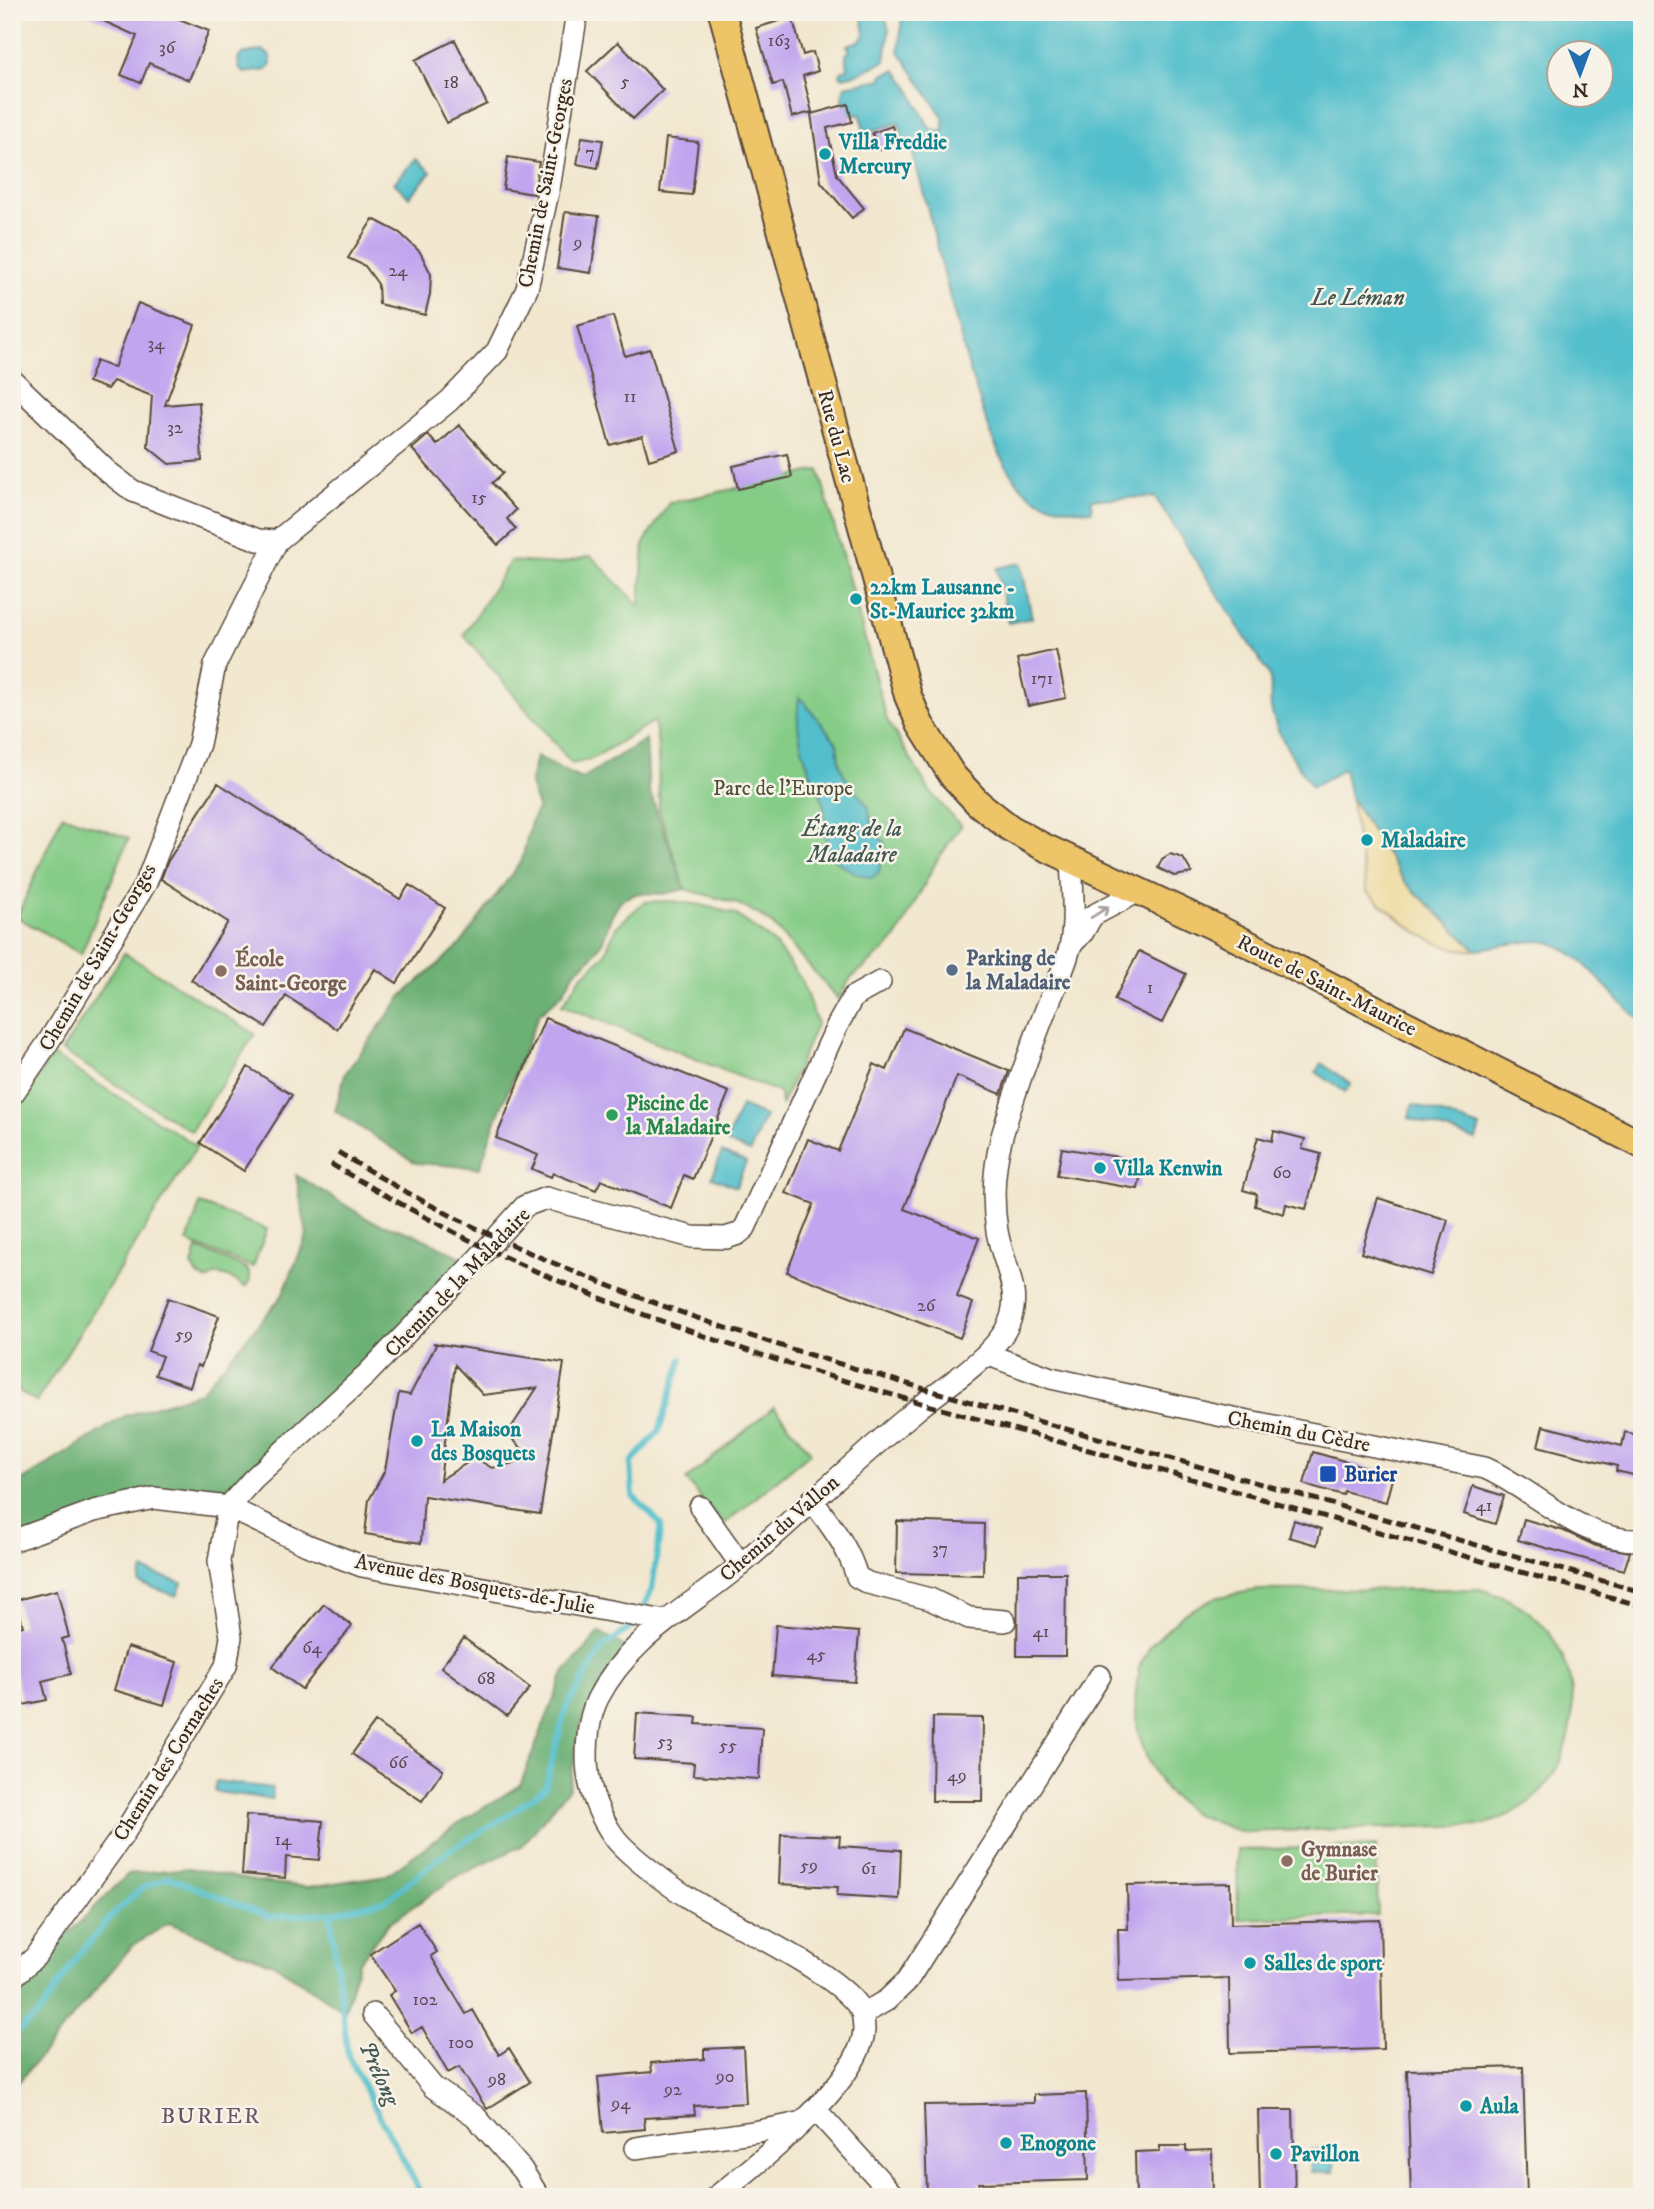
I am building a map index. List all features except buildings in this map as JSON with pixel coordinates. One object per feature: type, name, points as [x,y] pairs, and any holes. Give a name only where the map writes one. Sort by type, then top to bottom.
[{"type":"main road","name":"Rue du Lac","points":[[722,12],[908,696],[920,724],[952,775],[978,803],[1010,828]]},
{"type":"main road","name":"Route de Saint-Maurice","points":[[1010,828],[1642,1145]]},
{"type":"street","name":"Chemin de Saint-Georges","points":[[12,1095],[47,1044],[146,883],[199,744],[215,665],[277,541],[449,401],[497,351],[527,289],[550,183],[577,12]]},
{"type":"street","points":[[12,380],[107,471],[134,491],[258,540],[277,541]]},
{"type":"street","name":"Chemin du Vallon","points":[[863,2014],[854,2001],[832,1982],[749,1930],[689,1898],[617,1841],[599,1812],[588,1786],[588,1737],[591,1718],[598,1697],[622,1661],[657,1620],[741,1565],[862,1455],[986,1354],[1005,1330],[1016,1303],[997,1234],[995,1185],[998,1154],[1033,1044],[1071,945],[1071,860]]},
{"type":"street","name":"Chemin du Vallon","points":[[1071,945],[1092,916],[1139,891]]},
{"type":"street","name":"Chemin de la Maladaire","points":[[228,1507],[253,1479],[367,1374],[525,1206],[546,1198],[692,1237],[726,1238],[738,1234],[745,1228],[838,1024],[853,997],[880,982]]},
{"type":"street","name":"Chemin du Cèdre","points":[[986,1354],[1051,1378],[1218,1415],[1485,1468],[1513,1482],[1557,1513],[1580,1525],[1612,1536],[1642,1540]]},
{"type":"street","name":"Avenue des Bosquets-de-Julie","points":[[12,1541],[94,1511],[154,1498],[228,1507],[307,1545],[362,1566],[657,1620]]},
{"type":"street","points":[[812,1500],[846,1548],[857,1577],[868,1583],[930,1599],[969,1618],[1005,1621]]},
{"type":"street","name":"Chemin des Cornaches","points":[[12,1978],[35,1957],[123,1835],[226,1667],[231,1637],[219,1561],[228,1507]]},
{"type":"street","points":[[700,1507],[741,1565]]},
{"type":"street","points":[[716,2197],[808,2116],[851,2067],[864,2030],[863,2014],[887,2000],[907,1981],[1100,1676]]},
{"type":"street","points":[[373,2014],[433,2088],[475,2116],[522,2170],[539,2197]]},
{"type":"street","points":[[636,2148],[689,2139],[761,2132],[808,2116]]},
{"type":"street","points":[[808,2116],[895,2197]]},
{"type":"green space","name":"Parc de l'Europe","points":[[819,470],[887,720],[931,793],[961,826],[936,862],[898,935],[887,948],[850,979],[838,999],[774,926],[758,914],[736,903],[685,889],[659,809],[658,745],[654,721],[592,759],[572,764],[464,635],[510,561],[559,564],[591,556],[640,606],[644,543],[669,503]]},
{"type":"green space","points":[[646,739],[649,790],[685,889],[664,894],[639,893],[622,899],[611,917],[603,941],[592,957],[575,972],[562,994],[539,1014],[493,1128],[480,1168],[416,1163],[335,1111],[345,1074],[402,996],[459,946],[522,860],[530,825],[538,807],[530,785],[536,756],[581,779]]},
{"type":"green space","points":[[62,815],[129,838],[81,954],[17,917]]},
{"type":"green space","points":[[671,901],[702,905],[735,914],[772,941],[801,979],[817,1023],[781,1106],[780,1093],[562,1005],[581,977],[604,956],[616,927],[644,902]]},
{"type":"green space","points":[[124,953],[255,1034],[191,1131],[62,1051]]},
{"type":"green space","points":[[52,1055],[197,1146],[36,1402],[12,1386],[12,1118]]},
{"type":"green space","points":[[296,1175],[370,1220],[416,1235],[474,1263],[228,1507],[154,1498],[12,1541],[12,1487],[125,1416],[201,1392],[282,1296],[307,1235]]},
{"type":"green space","points":[[200,1204],[267,1229],[253,1267],[187,1242]]},
{"type":"green space","points":[[197,1248],[246,1268],[250,1274],[250,1282],[245,1287],[217,1274],[207,1280],[198,1275],[192,1266]]},
{"type":"green space","points":[[774,1407],[811,1452],[723,1525],[686,1480]]},
{"type":"green space","points":[[1480,1589],[1512,1601],[1529,1612],[1548,1631],[1561,1653],[1569,1677],[1573,1703],[1571,1729],[1564,1754],[1552,1777],[1535,1797],[1511,1814],[1484,1825],[1240,1832],[1192,1813],[1165,1790],[1148,1761],[1138,1732],[1135,1699],[1139,1668],[1150,1646],[1183,1614],[1214,1598],[1257,1590]]},
{"type":"green space","points":[[600,1632],[626,1647],[580,1726],[569,1788],[522,1846],[456,1877],[389,1923],[358,1963],[345,2011],[273,1964],[169,1923],[132,1946],[12,2090],[12,1990],[128,1874],[189,1868],[254,1881],[308,1887],[387,1875],[454,1826],[520,1785],[564,1673]]},
{"type":"green space","points":[[1376,1846],[1378,1915],[1238,1919],[1237,1850]]},
{"type":"sand","name":"Maladaire","points":[[1350,797],[1405,882],[1476,950],[1445,946],[1431,940],[1404,923],[1367,892]]},
{"type":"water","name":"Le Léman","points":[[861,12],[1642,12],[1642,1021],[1581,962],[1555,944],[1533,941],[1476,950],[1405,882],[1350,797],[1344,769],[1312,787],[1289,751],[1275,722],[1268,673],[1155,497],[1092,499],[1092,511],[1076,510],[1040,501],[1017,482],[996,446],[977,393],[910,145],[903,141],[899,123],[864,133],[861,115],[850,115],[846,108],[843,97],[845,86],[882,79],[882,75],[896,70],[907,84],[930,129],[944,131],[943,117],[899,51],[902,14],[885,14],[889,31],[885,61],[857,74],[842,77],[841,71],[848,69],[846,54],[850,52],[847,45],[860,41],[865,33]]},
{"type":"water","points":[[263,50],[270,56],[271,64],[267,70],[244,73],[239,68],[238,59],[242,54]]},
{"type":"water","points":[[416,159],[431,172],[409,197],[394,183]]},
{"type":"water","points":[[1021,563],[1032,618],[1008,623],[997,568]]},
{"type":"water","name":"Étang de la Maladaire","points":[[799,697],[837,743],[844,775],[869,808],[875,831],[884,842],[886,853],[881,860],[879,872],[872,878],[855,873],[844,866],[828,848],[823,799],[811,775],[801,743]]},
{"type":"water","points":[[1321,1063],[1351,1084],[1345,1092],[1316,1072]]},
{"type":"water","points":[[1413,1104],[1480,1127],[1476,1140],[1409,1118]]},
{"type":"water","points":[[741,1106],[765,1116],[750,1152],[726,1142]]},
{"type":"water","points":[[722,1152],[746,1162],[736,1187],[712,1177]]},
{"type":"water","points":[[143,1570],[182,1583],[177,1596],[139,1583]]},
{"type":"water","points":[[216,1781],[273,1788],[272,1799],[215,1792]]},
{"type":"water","points":[[1333,2149],[1334,2172],[1311,2173],[1310,2150]]},
{"type":"waterway","points":[[12,2036],[40,2013],[77,1957],[116,1911],[141,1889],[168,1877],[270,1917],[330,1913],[385,1901],[448,1851],[507,1816],[545,1788],[566,1708],[603,1647],[636,1624],[652,1589],[661,1524],[633,1496],[631,1463],[659,1431],[682,1359]]},
{"type":"waterway","name":"Prélong","points":[[330,1913],[348,2056],[423,2197]]},
{"type":"railway","points":[[338,1152],[420,1200],[505,1241],[591,1279],[679,1312],[859,1370],[1642,1592]]},
{"type":"railway","points":[[331,1164],[437,1223],[519,1264],[612,1303],[745,1350],[948,1411],[1642,1606]]},
{"type":"place","name":"Villa Freddie Mercury","points":[[825,154]]},
{"type":"place","name":"22km Lausanne - St-Maurice 32km","points":[[856,599]]},
{"type":"place","name":"Maladaire","points":[[1367,840]]},
{"type":"place","name":"Parking de la Maladaire","points":[[952,970]]},
{"type":"place","name":"École Saint-George","points":[[221,971]]},
{"type":"place","name":"Piscine de la Maladaire","points":[[612,1115]]},
{"type":"place","name":"Villa Kenwin","points":[[1100,1168]]},
{"type":"place","name":"La Maison des Bosquets","points":[[417,1441]]},
{"type":"place","name":"Burier","points":[[1328,1474]]},
{"type":"place","name":"Gymnase de Burier","points":[[1287,1861]]},
{"type":"place","name":"Salles de sport","points":[[1250,1963]]},
{"type":"place","name":"Aula","points":[[1466,2106]]},
{"type":"place","name":"Enogone","points":[[1006,2143]]},
{"type":"place","name":"Pavillon","points":[[1276,2154]]},
{"type":"district","name":"BURIER","points":[[211,2115]]}]
